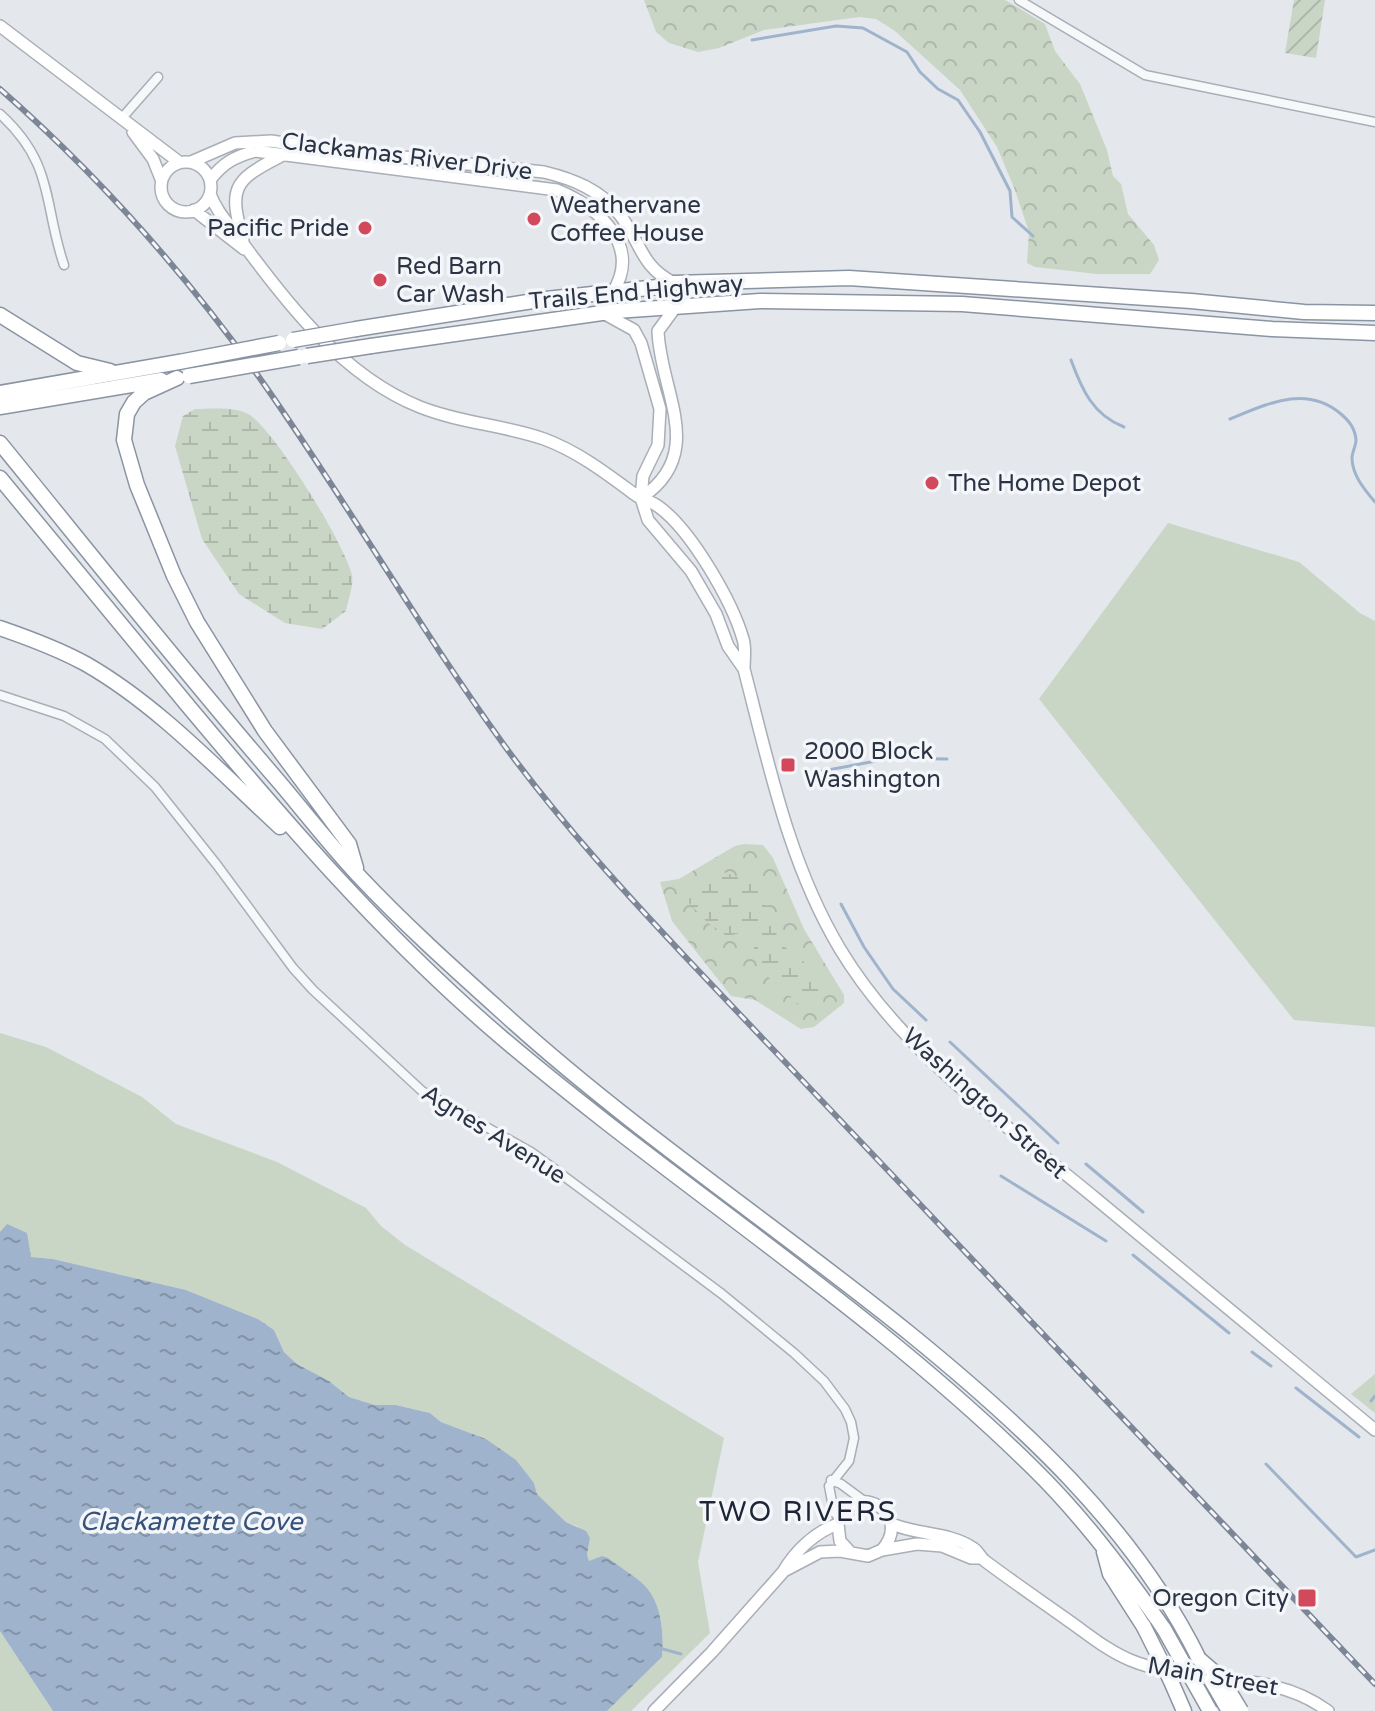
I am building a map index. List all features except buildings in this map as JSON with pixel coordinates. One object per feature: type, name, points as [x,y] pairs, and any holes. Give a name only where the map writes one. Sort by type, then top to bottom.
[{"type":"highway","name":"Trails End Highway","points":[[0,393],[356,329],[532,301],[674,283],[868,279],[1191,301],[1304,312],[1375,313]]},
{"type":"highway","name":"Trails End Highway","points":[[0,407],[303,356],[677,305],[760,301],[905,302],[1036,309],[1272,329],[1375,333]]},
{"type":"highway","points":[[0,315],[77,363],[118,373]]},
{"type":"highway","points":[[183,377],[144,393],[127,414],[124,440],[137,485],[174,576],[197,622],[265,731],[349,844],[359,876]]},
{"type":"highway","points":[[0,443],[188,677],[359,876],[455,969],[538,1043],[886,1314],[1004,1413],[1063,1472],[1116,1532],[1164,1596],[1229,1711]]},
{"type":"highway","points":[[0,478],[258,789],[395,940],[511,1045],[615,1129],[863,1319],[941,1384],[1037,1472],[1103,1547],[1164,1629],[1210,1711]]},
{"type":"highway","points":[[0,628],[68,655],[126,690],[157,714],[334,875]]},
{"type":"highway","points":[[1103,1547],[1110,1574],[1144,1627],[1184,1710]]},
{"type":"highway","points":[[1199,1659],[1221,1678],[1241,1711]]},
{"type":"main road","points":[[0,26],[122,118],[185,162],[203,168],[210,180],[210,194],[201,207],[179,211],[166,202],[153,159],[122,118]]},
{"type":"main road","name":"Clackamas River Drive","points":[[161,179],[168,168],[235,143],[271,141],[544,172],[564,177],[598,193],[621,216],[649,265],[674,283]]},
{"type":"main road","name":"Clackamas River Drive","points":[[210,180],[220,166],[232,157],[255,151],[532,186],[565,194],[598,215],[618,240],[623,266],[613,292]]},
{"type":"main road","points":[[246,250],[235,211],[235,194],[250,173],[280,156]]},
{"type":"main road","name":"Washington Street","points":[[210,194],[217,211],[246,250],[300,314],[350,365],[419,407],[518,431],[563,448],[597,466],[641,498],[659,507],[688,538],[721,587],[745,642],[744,669],[782,814],[813,896],[872,998],[921,1051],[1036,1153],[1375,1430]]},
{"type":"main road","name":"Washington Street","points":[[194,210],[246,250]]},
{"type":"main road","points":[[641,498],[658,487],[676,445],[676,414],[658,331],[677,305]]},
{"type":"main road","points":[[605,314],[634,330],[641,343],[660,409],[658,445],[643,476],[641,498]]},
{"type":"main road","name":"Washington Street","points":[[641,498],[648,520],[678,553],[703,590],[728,646],[744,669]]},
{"type":"main road","name":"Main Street","points":[[654,1711],[712,1652],[783,1572],[791,1558],[838,1521],[849,1506],[864,1501],[879,1505],[892,1524],[975,1549],[981,1558],[1022,1590],[1125,1658],[1156,1669],[1276,1685],[1310,1699],[1328,1711]]},
{"type":"main road","points":[[838,1521],[840,1541],[851,1553]]},
{"type":"main road","points":[[882,1550],[889,1543],[892,1524]]},
{"type":"main road","name":"Main Street","points":[[783,1572],[820,1552],[868,1556],[882,1550],[926,1544],[950,1548],[971,1558],[981,1558]]},
{"type":"street","points":[[1019,0],[1145,75],[1375,122]]},
{"type":"street","points":[[122,118],[158,77]]},
{"type":"street","points":[[0,114],[24,141],[42,174],[64,265]]},
{"type":"street","name":"Agnes Avenue","points":[[0,695],[64,716],[105,739],[130,761],[216,863],[293,968],[422,1091],[542,1160],[722,1294],[794,1353],[836,1395],[851,1422],[854,1438],[849,1461],[842,1472],[831,1480]]},
{"type":"street","points":[[838,1521],[829,1486],[831,1480],[864,1501]]},
{"type":"green space","points":[[644,0],[1005,0],[1045,24],[1055,51],[1080,84],[1107,150],[1113,176],[1121,184],[1128,214],[1154,245],[1159,260],[1150,274],[1097,274],[1035,267],[1027,263],[1029,232],[997,147],[960,90],[895,31],[876,19],[859,17],[764,30],[719,48],[698,52],[669,43],[656,32]]},
{"type":"green space","points":[[1294,0],[1325,0],[1316,58],[1285,53]]},
{"type":"green space","points":[[195,409],[231,409],[250,415],[276,444],[323,515],[352,575],[352,588],[346,611],[322,629],[285,623],[239,594],[202,539],[175,446],[183,416]]},
{"type":"green space","points":[[1168,523],[1299,562],[1360,613],[1375,621],[1375,1027],[1294,1020],[1039,699]]},
{"type":"green space","points":[[763,845],[773,858],[804,929],[844,995],[844,1003],[814,1027],[801,1029],[755,1000],[731,996],[672,921],[660,882],[679,879],[735,846]]},
{"type":"green space","points":[[714,869],[761,880],[762,900],[775,916],[777,942],[799,957],[820,986],[821,994],[814,1001],[798,1005],[766,975],[750,939],[741,933],[727,936],[708,923],[689,903],[690,887],[699,877]]},
{"type":"green space","points":[[0,1033],[46,1047],[142,1097],[176,1124],[277,1162],[366,1208],[381,1226],[405,1245],[724,1438],[698,1562],[710,1633],[631,1711],[607,1711],[662,1657],[661,1620],[657,1607],[642,1586],[602,1556],[589,1562],[590,1538],[577,1526],[566,1522],[537,1494],[534,1483],[486,1439],[441,1422],[430,1413],[396,1405],[375,1405],[349,1397],[329,1381],[297,1364],[284,1352],[274,1330],[258,1319],[186,1290],[53,1259],[31,1257],[0,1232]]},
{"type":"green space","points":[[1375,1374],[1375,1413],[1351,1394]]},
{"type":"green space","points":[[0,1631],[53,1711],[0,1711]]},
{"type":"water","name":"Clackamette Cove","points":[[7,1224],[27,1233],[31,1257],[53,1259],[186,1290],[258,1319],[274,1330],[284,1352],[297,1364],[329,1381],[349,1397],[375,1405],[396,1405],[430,1413],[441,1422],[486,1439],[516,1460],[534,1483],[537,1494],[566,1522],[586,1531],[590,1538],[589,1561],[602,1556],[608,1558],[650,1592],[660,1619],[662,1657],[607,1711],[53,1711],[0,1631],[0,1232]]},
{"type":"waterway","points":[[752,40],[836,26],[863,28],[907,52],[920,72],[938,89],[958,100],[980,132],[1010,191],[1012,217],[1033,236]]},
{"type":"waterway","points":[[1071,360],[1090,400],[1104,416],[1124,427]]},
{"type":"waterway","points":[[1230,419],[1286,400],[1300,398],[1328,405],[1353,428],[1356,440],[1352,458],[1354,470],[1375,502]]},
{"type":"waterway","points":[[812,773],[892,758],[947,759]]},
{"type":"waterway","points":[[841,904],[864,947],[893,989],[926,1020]]},
{"type":"waterway","points":[[950,1042],[1058,1143]]},
{"type":"waterway","points":[[1086,1164],[1143,1212]]},
{"type":"waterway","points":[[1001,1176],[1106,1241]]},
{"type":"waterway","points":[[1133,1255],[1229,1333]]},
{"type":"waterway","points":[[1252,1352],[1271,1366]]},
{"type":"waterway","points":[[1296,1388],[1359,1437]]},
{"type":"waterway","points":[[1371,1401],[1375,1396]]},
{"type":"waterway","points":[[1266,1464],[1356,1557],[1375,1550]]},
{"type":"waterway","points":[[663,1649],[681,1654]]},
{"type":"railway","points":[[0,89],[105,190],[201,300],[290,422],[472,700],[526,774],[595,858],[1375,1684]]},
{"type":"place","name":"Weathervane Coffee House","points":[[534,219]]},
{"type":"place","name":"Pacific Pride","points":[[365,228]]},
{"type":"place","name":"Red Barn Car Wash","points":[[380,280]]},
{"type":"place","name":"The Home Depot","points":[[932,483]]},
{"type":"place","name":"2000 Block Washington","points":[[788,765]]},
{"type":"place","name":"Oregon City","points":[[1307,1598]]},
{"type":"district","name":"TWO RIVERS","points":[[798,1511]]}]
